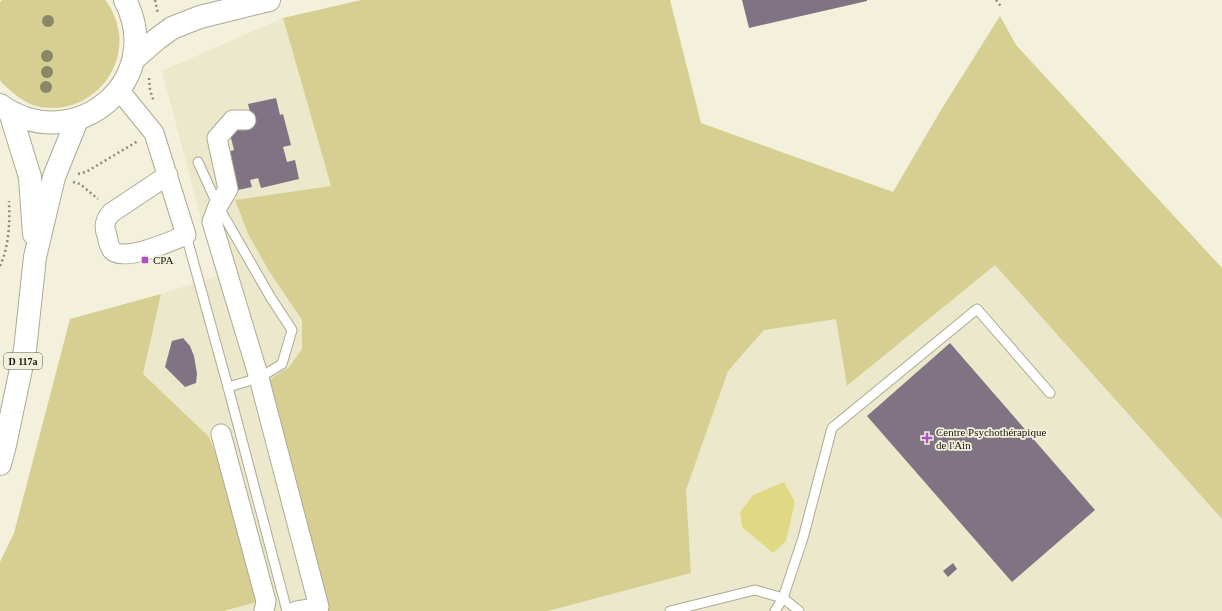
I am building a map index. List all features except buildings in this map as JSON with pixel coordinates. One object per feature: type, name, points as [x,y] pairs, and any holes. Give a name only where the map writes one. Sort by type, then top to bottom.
[{"type":"main road","points":[[125,0],[131,12],[141,65]]},
{"type":"main road","points":[[5,109],[26,119],[52,123],[77,120],[93,113],[107,103],[119,90],[128,75],[141,65],[157,39],[172,28],[200,17],[269,0]]},
{"type":"main road","name":"D 117a","points":[[5,109],[30,177],[36,257]]},
{"type":"main road","name":"D 117a","points":[[0,464],[6,445],[25,350],[36,257],[54,178],[77,120]]},
{"type":"street","points":[[119,90],[154,133],[168,175],[186,235],[158,247],[130,254],[120,255],[112,250],[104,230],[105,219],[111,213],[168,175]]},
{"type":"street","points":[[246,120],[233,120],[217,138],[228,189],[218,206],[212,222],[259,378],[319,607],[296,611]]},
{"type":"street","points":[[221,434],[266,601],[264,611]]},
{"type":"lane","points":[[198,162],[218,206],[292,330],[282,364],[259,378],[228,387]]},
{"type":"lane","points":[[186,235],[287,611]]},
{"type":"lane","points":[[775,611],[783,598],[803,538],[832,428],[977,309],[1050,393]]},
{"type":"lane","points":[[670,611],[755,590],[783,598],[799,611]]},
{"type":"path","points":[[996,0],[1002,8]]},
{"type":"path","points":[[141,65],[155,104]]},
{"type":"path","points":[[72,175],[86,172],[141,139]]},
{"type":"path","points":[[0,266],[4,257],[9,235],[9,198]]},
{"type":"shaded area","points":[[2,0],[105,0],[114,16],[119,33],[119,49],[115,64],[108,78],[98,90],[86,99],[72,105],[57,108],[40,107],[20,98],[0,80],[0,2]]},
{"type":"shaded area","points":[[361,0],[670,0],[701,123],[893,192],[941,110],[1000,16],[1016,45],[1222,268],[1222,519],[995,265],[847,386],[836,319],[764,330],[728,371],[686,490],[691,573],[548,611],[328,611],[264,383],[289,367],[302,349],[302,320],[269,271],[248,234],[235,200],[331,186],[283,18]]},
{"type":"shaded area","points":[[283,18],[331,186],[235,201],[248,234],[269,271],[302,320],[302,349],[289,367],[264,384],[328,611],[225,611],[260,601],[143,374],[161,294],[216,276],[162,71]]},
{"type":"shaded area","name":"Centre Psychothérapique de l'Ain","points":[[995,265],[1222,519],[1222,611],[548,611],[691,573],[686,490],[728,371],[764,329],[836,318],[848,386]]},
{"type":"shaded area","points":[[161,294],[143,374],[209,437],[231,492],[261,601],[224,611],[0,611],[0,562],[14,533],[70,319]]},
{"type":"shaded area","points":[[784,482],[795,502],[786,541],[773,553],[742,527],[740,512],[753,495]]},
{"type":"place","name":"CPA","points":[[145,260]]},
{"type":"place","name":"Centre Psychothérapique de l'Ain","points":[[927,438]]}]
